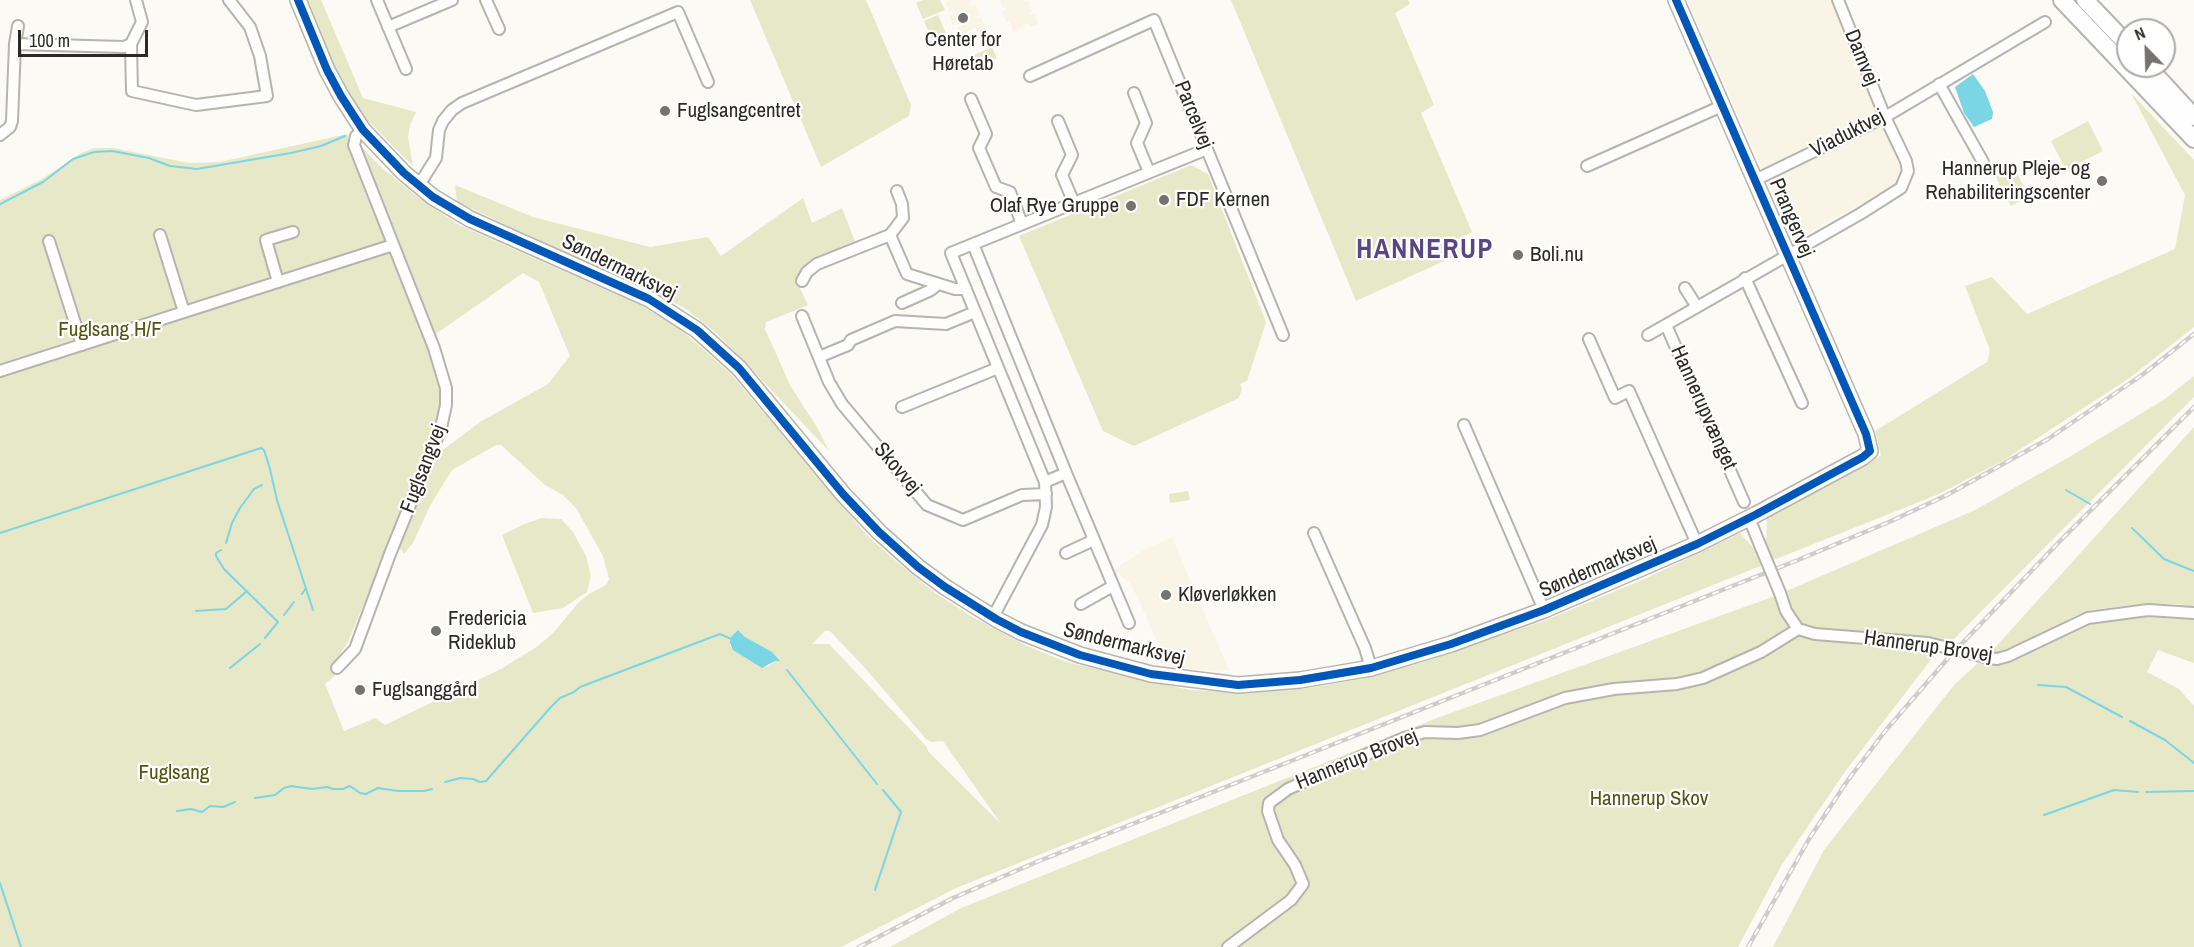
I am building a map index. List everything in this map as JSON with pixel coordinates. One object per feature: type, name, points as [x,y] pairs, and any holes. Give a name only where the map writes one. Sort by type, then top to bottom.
[{"type":"main road","points":[[2062,0],[2194,140]]},
{"type":"main road","points":[[2085,0],[2116,32]]},
{"type":"main road","points":[[2159,78],[2194,117]]},
{"type":"street","points":[[136,0],[142,22],[131,44],[132,91],[196,105],[267,96],[260,56],[250,27],[229,0]]},
{"type":"street","name":"Søndermarksvej","points":[[298,0],[340,96],[363,130],[390,160],[419,185],[470,219],[649,299],[698,330],[739,368],[843,494],[909,560],[945,587],[993,617],[1021,632],[1080,655],[1144,672],[1238,686],[1300,680],[1371,668],[1451,644],[1544,610],[1697,544],[1863,457],[1870,451]]},
{"type":"street","points":[[377,0],[406,69]]},
{"type":"street","points":[[388,27],[452,0]]},
{"type":"street","points":[[486,0],[499,29]]},
{"type":"street","name":"Prangervej","points":[[1676,0],[1866,434],[1870,451]]},
{"type":"street","name":"Damvej","points":[[1838,0],[1885,117]]},
{"type":"street","points":[[419,185],[436,158],[439,130],[443,121],[462,103],[678,12],[708,82]]},
{"type":"street","name":"Parcelvej","points":[[1030,76],[1154,20],[1283,335]]},
{"type":"street","name":"Viaduktvej","points":[[1755,180],[1885,117],[2045,22]]},
{"type":"street","points":[[0,135],[10,127],[12,121],[15,44],[18,26]]},
{"type":"street","points":[[15,44],[124,47],[131,44]]},
{"type":"street","points":[[1939,84],[1983,162]]},
{"type":"street","points":[[1134,93],[1146,123],[1137,143],[1149,172]]},
{"type":"street","points":[[971,99],[986,134],[979,148],[996,187],[1010,192],[1022,224]]},
{"type":"street","points":[[1587,166],[1722,106]]},
{"type":"street","name":"Prangervej","points":[[1787,255],[1901,188],[1908,171],[1906,161],[1885,117]]},
{"type":"street","points":[[1058,121],[1072,155],[1062,175],[1074,203]]},
{"type":"street","name":"Fuglsangvej","points":[[337,668],[355,649],[390,554],[441,428],[446,405],[446,388],[434,348],[354,145],[356,136],[363,130]]},
{"type":"street","points":[[993,617],[1042,525],[1045,488],[951,253],[1207,149]]},
{"type":"street","points":[[802,281],[807,272],[817,264],[890,235],[903,218],[902,204],[897,191]]},
{"type":"street","points":[[278,282],[266,240],[293,232]]},
{"type":"street","points":[[890,235],[907,274],[955,289],[966,289]]},
{"type":"street","points":[[160,236],[184,312]]},
{"type":"street","points":[[50,241],[82,345]]},
{"type":"street","points":[[0,371],[393,244]]},
{"type":"street","points":[[973,244],[1129,623]]},
{"type":"street","name":"Hannerupvænget","points":[[1648,335],[1787,255]]},
{"type":"street","points":[[1745,278],[1802,403]]},
{"type":"street","points":[[902,303],[931,290],[938,284]]},
{"type":"street","points":[[1685,288],[1697,306]]},
{"type":"street","points":[[819,357],[895,321],[946,324],[975,312]]},
{"type":"street","name":"Skovvej","points":[[802,316],[830,382],[842,404],[927,505],[963,520],[1022,495],[1045,488],[1066,473]]},
{"type":"street","name":"Hannerupvænget","points":[[1666,325],[1745,489],[1744,502]]},
{"type":"street","points":[[1589,339],[1615,398],[1629,391],[1697,544]]},
{"type":"street","points":[[902,407],[998,368]]},
{"type":"street","name":"Søndermarksvej","points":[[1464,426],[1544,610]]},
{"type":"street","points":[[1749,518],[1786,611],[1798,629]]},
{"type":"street","points":[[1314,533],[1365,648],[1371,668]]},
{"type":"street","points":[[1066,553],[1094,540]]},
{"type":"street","points":[[1081,604],[1113,586]]},
{"type":"street","name":"Hannerup Brovej","points":[[1228,947],[1291,900],[1303,884],[1295,865],[1278,840],[1268,811],[1269,803],[1288,789],[1404,738],[1425,732],[1458,733],[1480,730],[1564,698],[1614,689],[1677,684],[1703,678],[1761,652],[1798,629],[1815,634],[1928,644],[1997,659],[2088,618],[2148,610],[2194,613]]},
{"type":"shaded area","name":"Center for Høretab","points":[[971,0],[971,6],[975,4],[980,15],[976,16],[977,19],[981,17],[987,31],[978,34],[975,27],[960,36],[957,28],[961,26],[960,23],[953,26],[949,16],[955,13],[954,10],[950,12],[946,2]]},
{"type":"shaded area","name":"Center for Høretab","points":[[999,0],[1028,1],[1032,11],[1029,13],[1034,14],[1038,24],[1030,27],[1028,23],[1013,32],[1010,21],[1006,22],[1002,12],[1007,9],[1003,8]]},
{"type":"shaded area","points":[[1687,0],[1833,0],[1905,179],[1794,241]]},
{"type":"shaded area","name":"Kløverløkken","points":[[1172,537],[1229,670],[1213,671],[1160,665],[1159,647],[1142,607],[1130,583],[1113,570],[1144,550]]},
{"type":"green space","points":[[305,0],[321,0],[363,98],[416,112],[408,137],[413,166],[358,111],[330,61]]},
{"type":"green space","points":[[750,0],[866,0],[911,105],[909,116],[821,167]]},
{"type":"green space","points":[[923,0],[940,0],[945,10],[923,19],[916,3]]},
{"type":"green space","points":[[1231,0],[1408,0],[1410,4],[1395,13],[1434,105],[1421,113],[1472,232],[1458,239],[1464,252],[1356,301]]},
{"type":"green space","points":[[938,15],[947,36],[933,42],[924,21]]},
{"type":"green space","points":[[992,47],[997,58],[979,66],[974,55]]},
{"type":"green space","points":[[2131,93],[2194,160],[2194,327],[2131,377],[2004,460],[1939,494],[1771,561],[1766,550],[1767,518],[1881,455],[1875,431],[1987,362],[1990,350],[1965,286],[1992,277],[2027,314],[2175,249],[2185,195]]},
{"type":"green space","points":[[2088,121],[2103,151],[2066,170],[2051,141]]},
{"type":"green space","points":[[347,134],[431,349],[442,389],[439,424],[348,642],[335,662],[339,672],[325,684],[344,731],[375,718],[385,725],[501,669],[538,646],[554,632],[579,602],[606,585],[609,579],[603,556],[576,508],[563,495],[545,485],[501,445],[496,445],[452,470],[431,504],[413,543],[404,554],[399,547],[399,542],[435,456],[480,422],[548,384],[570,356],[539,282],[523,273],[433,336],[358,143],[380,166],[415,195],[459,225],[640,305],[679,328],[731,374],[866,534],[891,557],[935,593],[971,616],[1025,645],[1066,662],[1190,690],[1249,692],[1309,688],[1365,678],[1426,661],[1546,620],[1647,578],[1740,533],[1758,553],[1763,565],[956,888],[841,947],[0,947],[0,200],[42,179],[81,153],[94,148],[113,148],[189,163],[220,162]],"holes":[[[738,630],[745,637],[777,660],[767,667],[730,646],[730,638]],[[825,631],[830,631],[865,668],[926,739],[932,742],[943,741],[1001,824],[928,751],[926,746],[829,644],[812,644]]]},
{"type":"green space","points":[[2011,162],[2029,196],[2011,206],[1993,172]]},
{"type":"green space","points":[[1191,165],[1208,174],[1266,322],[1247,381],[1240,384],[1242,388],[1239,398],[1134,446],[1103,431],[1019,236]]},
{"type":"green space","points":[[455,185],[533,217],[650,247],[708,237],[721,256],[803,198],[812,223],[842,208],[856,244],[811,262],[798,284],[808,305],[766,322],[765,329],[790,385],[829,451],[714,331],[683,307],[457,202]]},
{"type":"green space","points":[[2194,376],[2194,397],[1949,644],[1908,636],[1805,627],[1797,622],[1791,613],[1784,592],[1975,510],[2165,399]]},
{"type":"green space","points":[[2194,427],[2194,607],[2178,604],[2140,604],[2091,610],[2009,651],[1998,653],[1992,651]]},
{"type":"green space","points":[[1188,491],[1190,500],[1170,503],[1169,494]]},
{"type":"green space","points":[[542,518],[561,519],[573,532],[586,556],[591,576],[587,592],[563,608],[533,613],[502,535]]},
{"type":"green space","name":"Hannerup Skov","points":[[1775,596],[1791,626],[1936,653],[1844,773],[1781,866],[1738,947],[890,947],[961,908],[1437,718]]},
{"type":"green space","points":[[2159,614],[2194,618],[2194,663],[2158,650],[2147,672],[2179,689],[2194,706],[2194,947],[1773,947],[1824,850],[1954,685],[1978,663],[2002,663],[2088,622]]},
{"type":"water","points":[[1973,74],[1985,91],[1993,112],[1992,119],[1974,127],[1964,113],[1955,87]]},
{"type":"water","points":[[738,630],[745,637],[772,652],[780,661],[775,661],[762,668],[733,650],[730,638]]},
{"type":"waterway","points":[[0,204],[43,182],[73,159],[94,152],[112,151],[149,158],[170,166],[197,169],[291,153],[321,146],[345,136]]},
{"type":"waterway","points":[[0,533],[261,448],[264,450],[277,500],[313,610]]},
{"type":"waterway","points":[[226,543],[232,523],[240,508],[254,489],[262,485]]},
{"type":"waterway","points":[[2066,490],[2090,504]]},
{"type":"waterway","points":[[2132,528],[2164,559],[2194,571]]},
{"type":"waterway","points":[[221,550],[216,553],[216,556],[224,569],[278,622],[265,638]]},
{"type":"waterway","points":[[302,594],[306,588]]},
{"type":"waterway","points":[[196,611],[226,609],[247,591]]},
{"type":"waterway","points":[[284,615],[294,602]]},
{"type":"waterway","points":[[445,782],[460,778],[486,781],[550,708],[560,698],[580,687],[720,634],[731,639]]},
{"type":"waterway","points":[[230,668],[260,644]]},
{"type":"waterway","points":[[787,670],[877,784]]},
{"type":"waterway","points":[[2038,685],[2066,687],[2122,717]]},
{"type":"waterway","points":[[2130,721],[2165,740],[2194,763]]},
{"type":"waterway","points":[[255,798],[275,795],[291,786],[312,789],[327,787],[343,789],[350,786],[366,794],[378,788],[398,791],[432,789]]},
{"type":"waterway","points":[[875,890],[901,812],[883,790]]},
{"type":"waterway","points":[[2044,815],[2114,790],[2138,792]]},
{"type":"waterway","points":[[2146,792],[2194,791]]},
{"type":"waterway","points":[[177,811],[191,809],[202,812],[210,806],[223,807],[235,802]]},
{"type":"waterway","points":[[0,883],[21,947]]},
{"type":"railway","points":[[859,947],[953,898],[1039,861],[1889,522],[1947,495],[2048,439],[2142,375],[2194,334]]},
{"type":"railway","points":[[1748,947],[1809,839],[1848,780],[1886,730],[1950,656],[2060,541],[2194,407]]},
{"type":"cycle path","points":[[298,0],[327,70],[341,96],[363,130],[404,173],[433,197],[470,219],[649,299],[697,330],[739,368],[843,494],[879,532],[918,567],[945,587],[1021,632],[1080,655],[1151,674],[1238,685],[1300,680],[1371,668],[1451,644],[1544,610],[1697,544],[1863,457],[1870,451],[1866,434],[1676,0]]},
{"type":"place","name":"Center for Høretab","points":[[963,18]]},
{"type":"place","name":"Fuglsangcentret","points":[[665,111]]},
{"type":"place","name":"Hannerup Pleje- og Rehabiliteringscenter","points":[[2102,181]]},
{"type":"place","name":"FDF Kernen","points":[[1164,200]]},
{"type":"place","name":"Olaf Rye Gruppe","points":[[1131,206]]},
{"type":"place","name":"Boli.nu","points":[[1518,255]]},
{"type":"place","name":"Kløverløkken","points":[[1166,595]]},
{"type":"place","name":"Fredericia Rideklub","points":[[436,631]]},
{"type":"place","name":"Fuglsanggård","points":[[360,690]]},
{"type":"district","name":"HANNERUP","points":[[1425,251]]},
{"type":"park label","name":"Fuglsang H/F","points":[[110,330]]},
{"type":"park label","name":"Fuglsang","points":[[174,773]]}]
